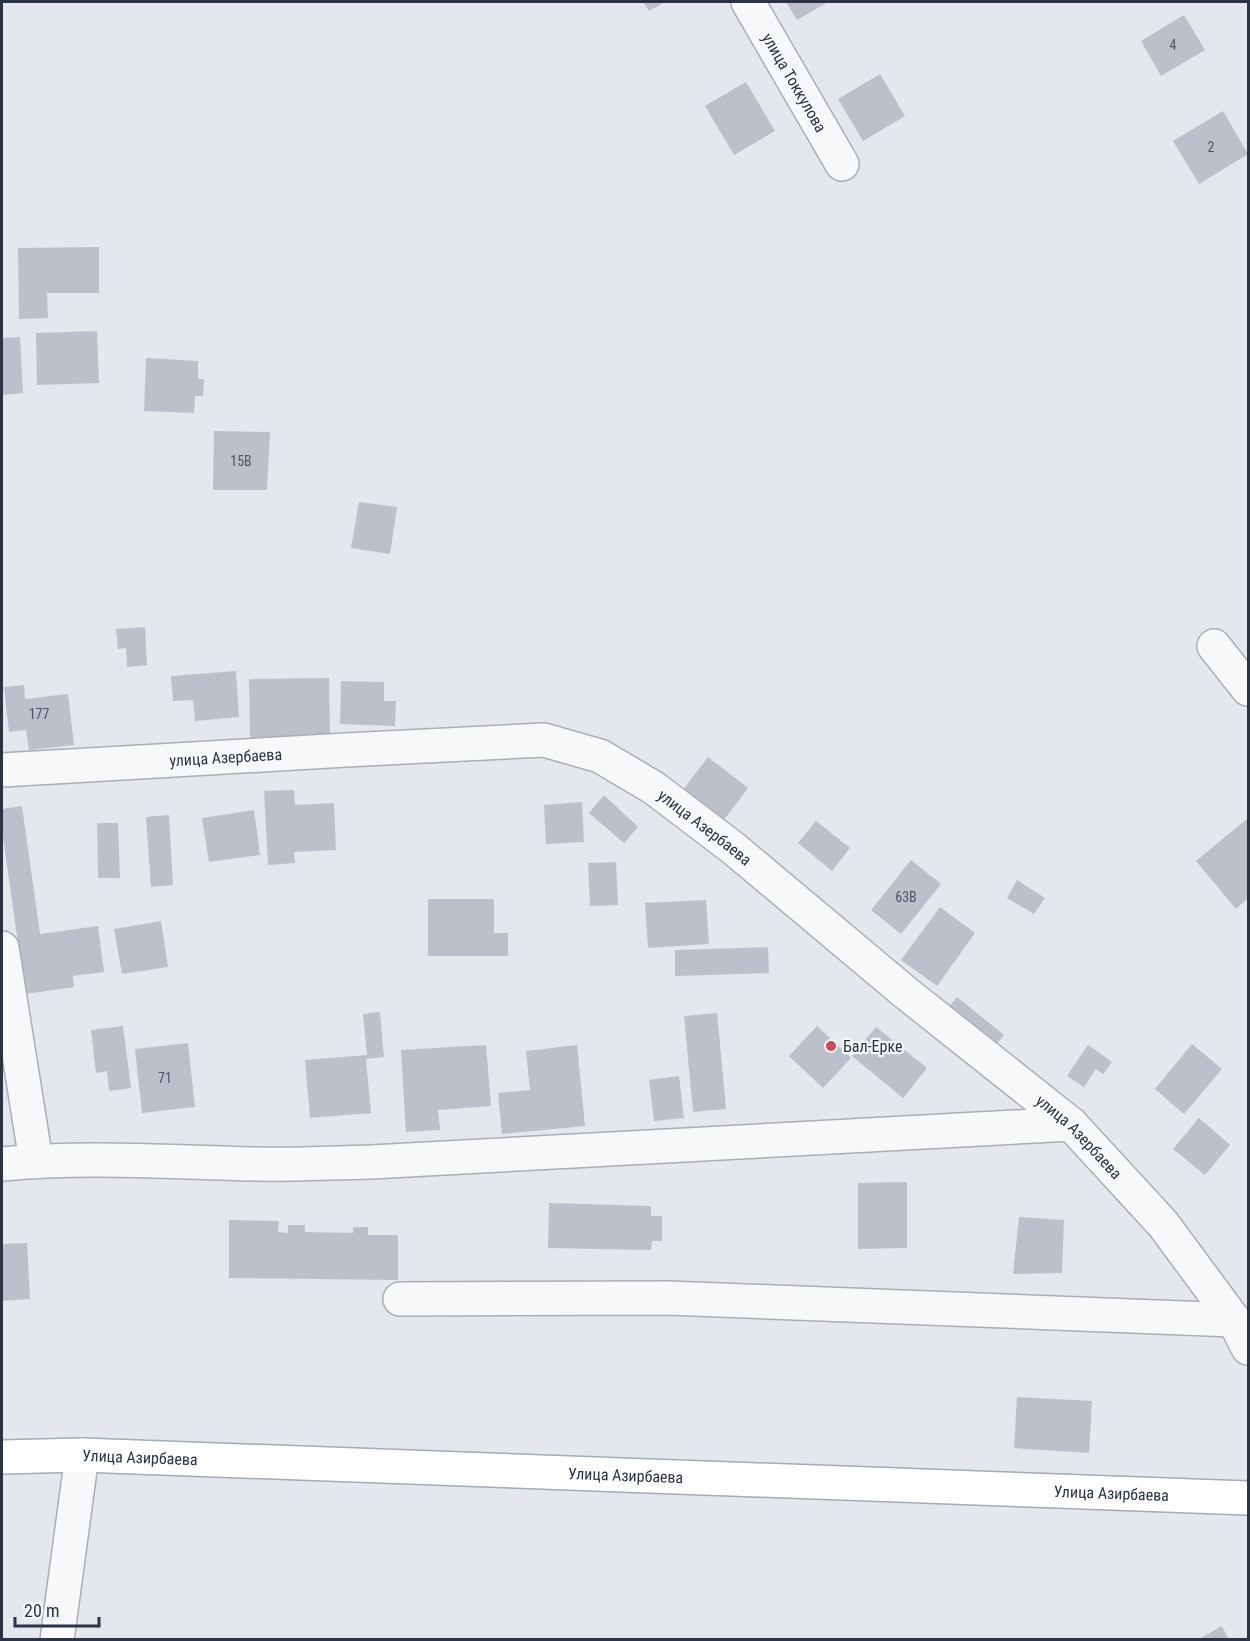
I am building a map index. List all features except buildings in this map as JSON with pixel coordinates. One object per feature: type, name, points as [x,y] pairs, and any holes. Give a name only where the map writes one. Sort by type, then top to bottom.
[{"type":"main road","name":"Улица Азирбаева","points":[[2,1457],[82,1455],[1248,1498]]},
{"type":"street","name":"улица Токкулова","points":[[748,2],[842,164]]},
{"type":"street","points":[[1214,646],[1248,689]]},
{"type":"street","name":"улица Азербаева","points":[[2,770],[544,740],[600,756],[654,788],[733,848],[906,993],[1071,1124],[1163,1224],[1241,1334]]},
{"type":"street","points":[[2,948],[36,1161]]},
{"type":"street","points":[[2,1164],[36,1161],[155,1160],[254,1164],[370,1162],[1071,1124]]},
{"type":"street","points":[[400,1299],[669,1298],[1241,1334]]},
{"type":"street","points":[[57,1640],[82,1455]]},
{"type":"place","name":"Бал-Ерке","points":[[831,1046]]}]
